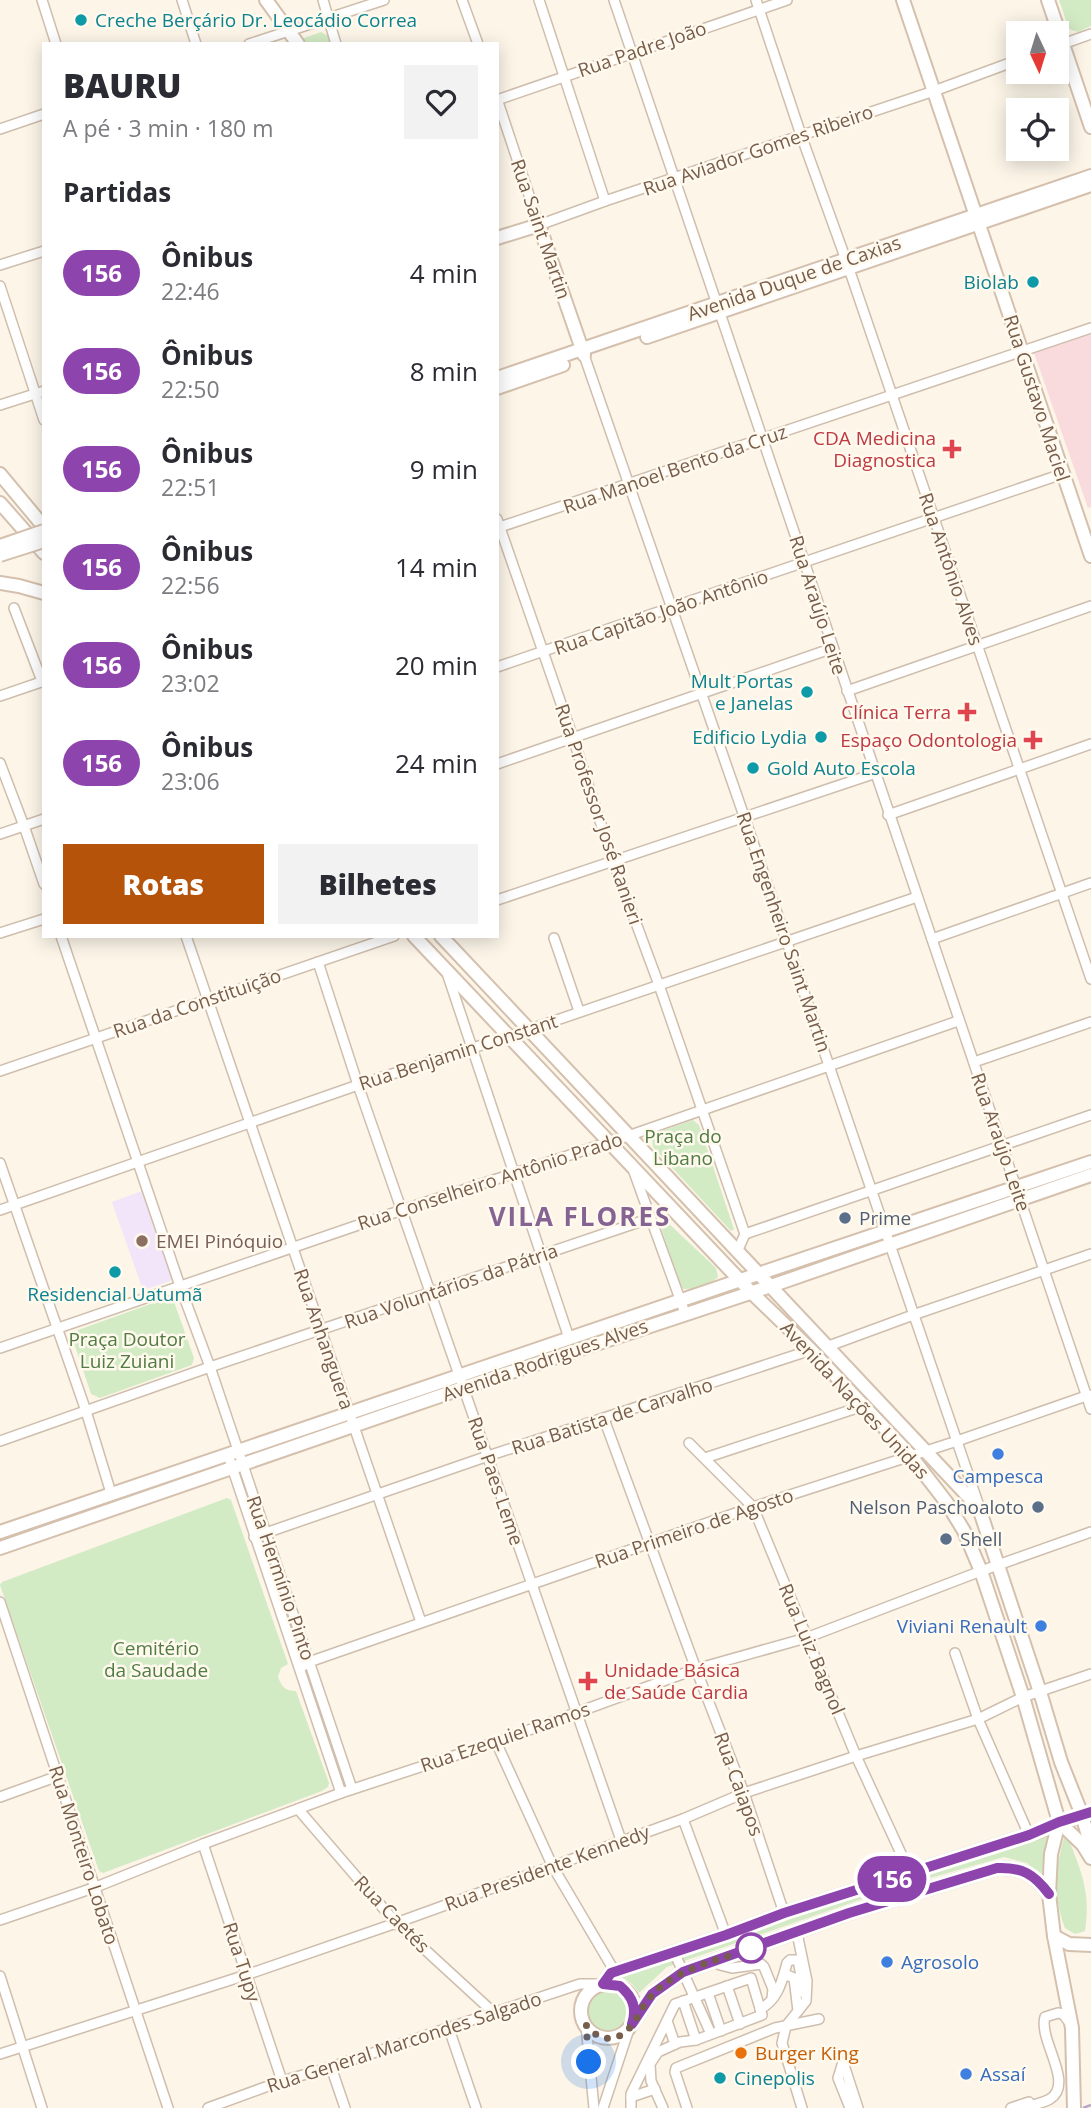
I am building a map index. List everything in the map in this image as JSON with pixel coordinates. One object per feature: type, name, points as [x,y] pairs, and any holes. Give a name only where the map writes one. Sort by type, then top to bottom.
[{"type":"main road","points":[[266,0],[297,42]]},
{"type":"main road","name":"Rua Gustavo Maciel","points":[[904,0],[1091,556]]},
{"type":"main road","points":[[1048,0],[1054,21]]},
{"type":"main road","points":[[1069,69],[1091,128]]},
{"type":"main road","name":"Avenida Duque de Caxias","points":[[977,220],[1091,176]]},
{"type":"main road","name":"Avenida Duque de Caxias","points":[[499,387],[584,354],[847,264],[1091,185]]},
{"type":"main road","name":"Rua Aviador Gomes Ribeiro","points":[[499,237],[539,225]]},
{"type":"main road","name":"Rua Saint Martin","points":[[539,225],[584,354]]},
{"type":"main road","name":"Avenida Duque de Caxias","points":[[499,377],[584,354]]},
{"type":"main road","points":[[0,474],[42,526]]},
{"type":"main road","points":[[0,503],[42,551]]},
{"type":"main road","points":[[30,509],[42,516]]},
{"type":"main road","points":[[0,546],[42,530]]},
{"type":"main road","points":[[0,555],[42,542]]},
{"type":"main road","points":[[0,583],[42,592]]},
{"type":"main road","name":"Avenida Nações Unidas","points":[[416,938],[751,1292],[811,1350],[910,1455],[947,1503],[964,1531],[981,1571],[1023,1697],[1059,1822],[1051,1854],[1049,1894],[1054,1936],[1072,2028],[1074,2108]]},
{"type":"main road","name":"Avenida Nações Unidas","points":[[443,938],[979,1507],[1062,1762],[1086,1813],[1091,1846]]},
{"type":"main road","name":"Avenida Rodrigues Alves","points":[[1018,1194],[1091,1162]]},
{"type":"main road","name":"Avenida Rodrigues Alves","points":[[0,1548],[235,1460],[349,1412],[461,1382],[682,1308],[758,1274],[887,1238],[1018,1194],[1091,1175]]},
{"type":"main road","name":"Avenida Rodrigues Alves","points":[[0,1532],[111,1493],[354,1425],[569,1338],[771,1286],[887,1238]]},
{"type":"main road","points":[[1049,1894],[1036,1878],[1013,1867],[997,1868],[849,1913],[683,1972],[652,1994],[630,2026],[617,2037],[602,2038],[590,2031],[581,2012],[585,1997],[611,1973],[784,1913],[1029,1835],[1086,1813]]},
{"type":"main road","points":[[1059,1822],[1091,1858]]},
{"type":"main road","points":[[1054,1936],[1069,1944],[1091,1945]]},
{"type":"main road","points":[[602,1984],[620,1986],[632,1999],[635,2016],[630,2026]]},
{"type":"street","points":[[42,0],[55,42]]},
{"type":"street","points":[[182,0],[195,42]]},
{"type":"street","points":[[323,0],[335,42]]},
{"type":"street","points":[[255,42],[384,0]]},
{"type":"street","points":[[462,0],[477,42]]},
{"type":"street","points":[[538,0],[606,201]]},
{"type":"street","name":"Rua Araújo Leite","points":[[614,0],[958,1021],[1089,1395],[1091,1409]]},
{"type":"street","name":"Rua Padre João","points":[[499,99],[758,5],[787,0]]},
{"type":"street","name":"Rua Antônio Alves","points":[[758,5],[1091,979]]},
{"type":"street","points":[[1069,42],[1091,34]]},
{"type":"street","name":"Rua Aviador Gomes Ribeiro","points":[[539,225],[1006,64]]},
{"type":"street","name":"Rua Saint Martin","points":[[499,106],[539,225]]},
{"type":"street","points":[[0,129],[42,115]]},
{"type":"street","points":[[0,265],[42,252]]},
{"type":"street","points":[[0,286],[39,392],[42,409]]},
{"type":"street","name":"Rua Manoel Bento da Cruz","points":[[499,525],[629,485],[1091,328]]},
{"type":"street","name":"Rua Engenheiro Saint Martin","points":[[584,354],[979,1507]]},
{"type":"street","points":[[0,405],[39,392]]},
{"type":"street","name":"Rua Capitão João Antônio","points":[[499,666],[1062,474]]},
{"type":"street","name":"Rua Professor José Ranieri","points":[[499,528],[573,738],[612,861],[659,985],[701,1110]]},
{"type":"street","points":[[847,691],[1091,606]]},
{"type":"street","points":[[14,608],[42,678]]},
{"type":"street","points":[[499,763],[833,648]]},
{"type":"street","points":[[0,696],[42,681]]},
{"type":"street","points":[[888,814],[1091,744]]},
{"type":"street","points":[[0,763],[42,878]]},
{"type":"street","points":[[499,899],[876,773]]},
{"type":"street","points":[[0,834],[42,820]]},
{"type":"street","points":[[932,939],[1091,883]]},
{"type":"street","name":"Rua Benjamin Constant","points":[[0,1210],[358,1085],[917,897]]},
{"type":"street","points":[[0,933],[42,920]]},
{"type":"street","points":[[0,1441],[210,1367],[62,938]]},
{"type":"street","name":"Rua Anhanguera","points":[[187,938],[421,1622]]},
{"type":"street","name":"Rua da Constituição","points":[[0,1071],[388,938]]},
{"type":"street","points":[[554,938],[579,1011]]},
{"type":"street","name":"Rua Paes Leme","points":[[318,962],[358,1085],[621,1840]]},
{"type":"street","points":[[445,968],[569,1338]]},
{"type":"street","name":"Rua Conselheiro Antônio Prado","points":[[180,1286],[628,1136],[958,1021]]},
{"type":"street","points":[[974,1062],[1091,1022]]},
{"type":"street","points":[[701,1110],[745,1234],[737,1252]]},
{"type":"street","points":[[745,1234],[1091,1115]]},
{"type":"street","points":[[0,1163],[86,1411],[111,1493]]},
{"type":"street","points":[[631,1164],[682,1308]]},
{"type":"street","name":"Rua Voluntários da Pátria","points":[[210,1367],[651,1218]]},
{"type":"street","points":[[826,1347],[1091,1254]]},
{"type":"street","points":[[0,1348],[180,1286]]},
{"type":"street","name":"Rua Batista de Carvalho","points":[[254,1537],[488,1456],[811,1350]]},
{"type":"street","name":"Rua Hermínio Pinto","points":[[210,1367],[254,1537],[341,1793]]},
{"type":"street","name":"Rua Primeiro de Agosto","points":[[300,1668],[309,1662],[421,1622],[753,1507],[1089,1395]]},
{"type":"street","points":[[705,1458],[863,1406]]},
{"type":"street","name":"Rua Caiapos","points":[[604,1419],[744,1793],[784,1913]]},
{"type":"street","name":"Rua Luiz Bagnol","points":[[689,1443],[753,1507],[856,1756],[910,1873]]},
{"type":"street","name":"Rua Hermínio Pinto","points":[[235,1460],[266,1532],[352,1789]]},
{"type":"street","name":"Rua Ezequiel Ramos","points":[[0,1920],[96,1887],[352,1789],[496,1742],[696,1670],[806,1637],[1091,1532]]},
{"type":"street","name":"Rua Monteiro Lobato","points":[[0,1602],[5,1635],[58,1776],[168,2108]]},
{"type":"street","points":[[955,1653],[978,1720],[1029,1835]]},
{"type":"street","name":"Rua Presidente Kennedy","points":[[0,2054],[246,1975],[396,1923],[683,1819],[744,1793],[978,1720],[1023,1697],[1091,1674]]},
{"type":"street","points":[[496,1742],[553,1867],[615,1972]]},
{"type":"street","points":[[0,1797],[58,1776]]},
{"type":"street","name":"Rua Caetés","points":[[298,1809],[396,1923],[494,2013]]},
{"type":"street","points":[[683,1819],[726,1935]]},
{"type":"street","name":"Rua Tupy","points":[[203,1844],[282,2081]]},
{"type":"street","points":[[782,2043],[786,2026],[802,2006],[807,1980],[796,1933]]},
{"type":"street","points":[[801,1947],[797,1953],[802,2006]]},
{"type":"street","points":[[674,1952],[695,1997],[716,2032]]},
{"type":"street","points":[[718,1960],[724,1967],[742,1968],[756,1964],[764,1967],[773,1989],[770,2003]]},
{"type":"street","points":[[760,2009],[770,2003],[776,1994],[787,1963],[790,1960],[798,1960]]},
{"type":"street","points":[[687,2108],[676,2068],[775,2028],[815,2020],[806,2017],[794,1978],[787,1975],[783,1978]]},
{"type":"street","points":[[0,1976],[42,2108]]},
{"type":"street","points":[[631,2108],[631,2097],[675,2004],[751,1978],[762,2015],[658,2052],[650,2064],[651,2081],[663,2108]]},
{"type":"street","name":"Rua General Marcondes Salgado","points":[[213,2107],[282,2081],[449,2029],[580,1984],[602,1984]]},
{"type":"street","points":[[727,1986],[740,2024]]},
{"type":"street","points":[[708,1993],[716,2032]]},
{"type":"street","points":[[683,2001],[696,2040]]},
{"type":"street","points":[[1011,2108],[1052,2091],[1055,2076],[1041,2032],[1042,2020],[1049,2011],[1069,2007]]},
{"type":"street","points":[[1024,2108],[1049,2100],[1056,2094],[1059,2085],[1059,2074],[1044,2034],[1045,2017],[1063,2014],[1072,2028]]},
{"type":"street","points":[[667,2021],[675,2044]]},
{"type":"street","points":[[586,2025],[594,2108]]},
{"type":"street","points":[[603,2108],[630,2026]]},
{"type":"street","points":[[775,2028],[780,2033],[802,2108]]},
{"type":"street","points":[[449,2029],[476,2108]]},
{"type":"street","points":[[850,2108],[838,2078],[843,2062],[858,2108]]},
{"type":"street","points":[[331,2067],[345,2108]]},
{"type":"street","points":[[631,2097],[655,2089]]},
{"type":"shaded area","points":[[1091,334],[1091,507],[1088,508],[1034,353]]},
{"type":"shaded area","name":"EMEI Pinóquio","points":[[142,1191],[173,1280],[143,1290],[112,1202]]},
{"type":"green space","points":[[1059,0],[1091,0],[1091,26],[1078,32],[1069,29],[1069,21],[1066,21]]},
{"type":"green space","points":[[321,32],[328,36],[330,42],[304,42],[304,38]]},
{"type":"green space","name":"Praça do Libano","points":[[693,1120],[699,1125],[734,1229],[731,1231],[653,1147],[653,1134]]},
{"type":"green space","points":[[661,1221],[666,1221],[716,1268],[718,1277],[697,1287],[684,1289],[680,1286]]},
{"type":"green space","name":"Praça Doutor Luiz Zuiani","points":[[167,1298],[173,1299],[194,1358],[192,1365],[100,1398],[91,1394],[72,1337],[78,1330]]},
{"type":"green space","name":"Cemitério da Saudade","points":[[227,1498],[231,1500],[288,1664],[281,1668],[278,1677],[284,1688],[296,1691],[329,1783],[328,1787],[103,1873],[99,1871],[0,1585]]},
{"type":"green space","points":[[1048,1834],[1041,1876],[1027,1863],[1004,1857],[888,1890],[667,1967],[639,1993],[620,1976],[856,1895],[1019,1846]]},
{"type":"green space","points":[[1064,1838],[1069,1840],[1074,1852],[1086,1895],[1085,1931],[1075,1934],[1065,1928],[1057,1894],[1057,1872]]},
{"type":"green space","points":[[608,1991],[616,1992],[622,1997],[627,2003],[627,2019],[622,2025],[616,2030],[608,2031],[600,2030],[594,2025],[589,2019],[588,2011],[589,2003],[594,1997],[600,1992]]},
{"type":"railway","points":[[1083,2108],[1091,2105]]},
{"type":"bus line","name":"156","points":[[1049,1894],[1036,1878],[1013,1867],[997,1868],[849,1913],[683,1972],[652,1994],[632,2024],[635,2007],[627,1992],[620,1986],[603,1984],[611,1973],[1091,1812]]},
{"type":"place","name":"Creche Berçário Dr. Leocádio Correa","points":[[81,20]]},
{"type":"place","name":"Biolab","points":[[1033,282]]},
{"type":"place","name":"CDA Medicina Diagnostica","points":[[952,449]]},
{"type":"place","name":"Mult Portas e Janelas","points":[[807,692]]},
{"type":"place","name":"Clínica Terra","points":[[967,712]]},
{"type":"place","name":"Edificio Lydia","points":[[821,737]]},
{"type":"place","name":"Espaço Odontologia","points":[[1033,740]]},
{"type":"place","name":"Gold Auto Escola","points":[[753,768]]},
{"type":"place","name":"Prime","points":[[845,1218]]},
{"type":"place","name":"EMEI Pinóquio","points":[[142,1241]]},
{"type":"place","name":"Residencial Uatumã","points":[[115,1272]]},
{"type":"place","name":"Campesca","points":[[998,1454]]},
{"type":"place","name":"Nelson Paschoaloto","points":[[1038,1507]]},
{"type":"place","name":"Shell","points":[[946,1539]]},
{"type":"place","name":"Viviani Renault","points":[[1041,1626]]},
{"type":"place","name":"Unidade Básica de Saúde Cardia","points":[[588,1681]]},
{"type":"place","name":"Agrosolo","points":[[887,1962]]},
{"type":"place","name":"Burger King","points":[[741,2053]]},
{"type":"place","name":"Assaí","points":[[966,2074]]},
{"type":"place","name":"Cinepolis","points":[[720,2078]]},
{"type":"district","name":"VILA FLORES","points":[[580,1216]]},
{"type":"route","points":[[589,2062],[586,2025],[590,2031],[602,2038],[617,2037],[629,2029],[652,1994],[683,1972],[751,1948]]}]
